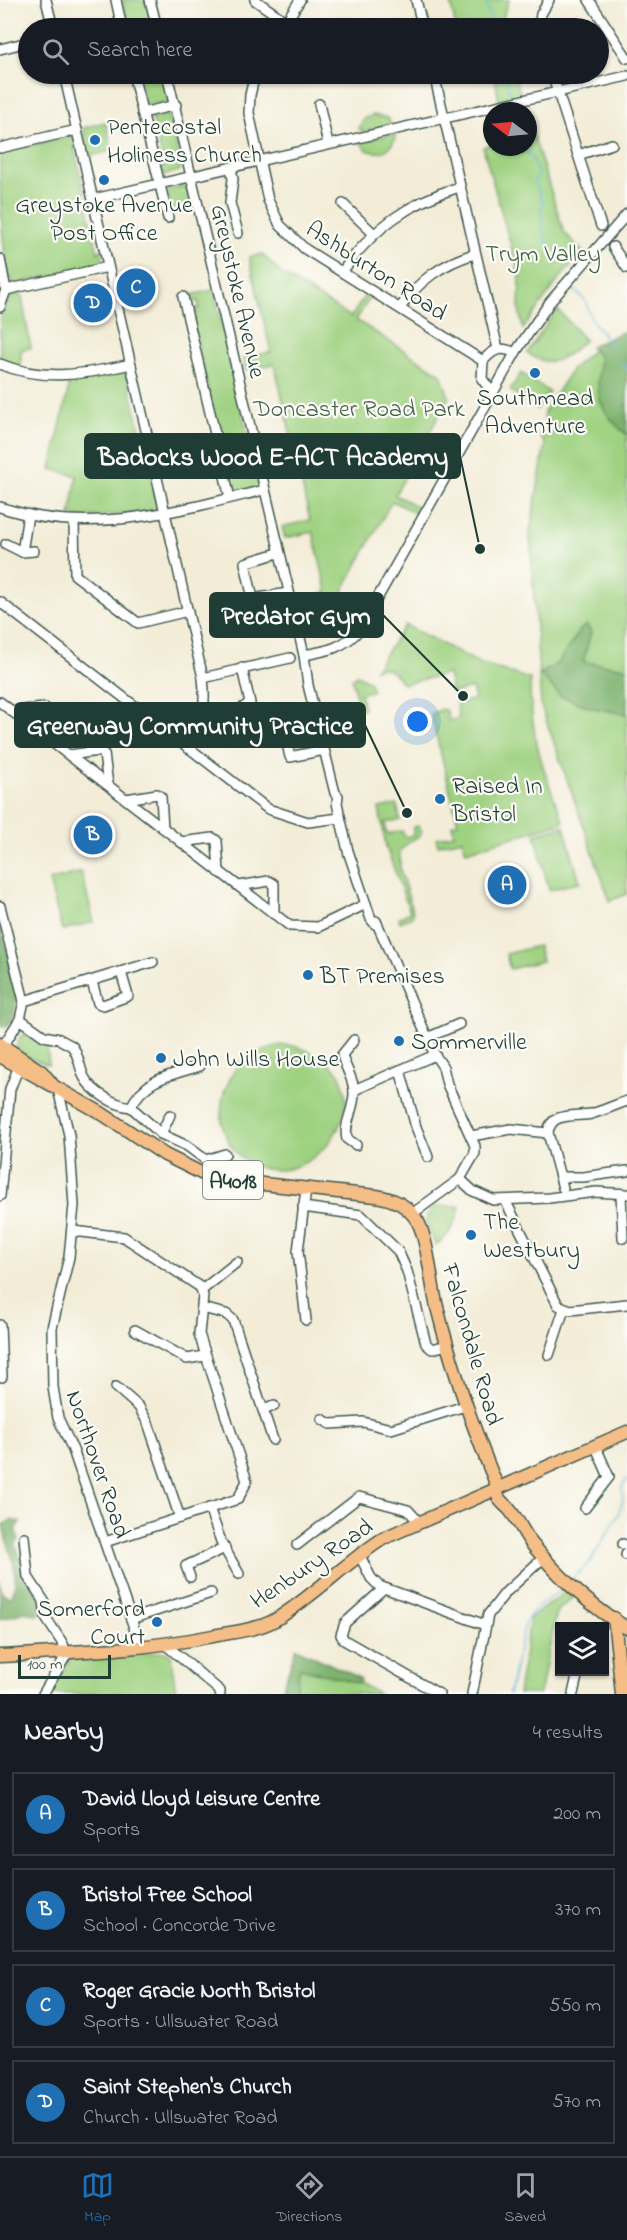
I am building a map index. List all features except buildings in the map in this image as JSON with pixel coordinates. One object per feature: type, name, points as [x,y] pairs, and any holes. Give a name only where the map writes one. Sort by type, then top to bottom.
[{"type":"main road","name":"A4018","points":[[1,1049],[20,1062],[38,1080],[55,1086],[165,1155],[203,1174],[392,1199],[412,1214]]},
{"type":"main road","name":"Falcondale Road","points":[[412,1214],[420,1229],[447,1345],[465,1406],[497,1486],[496,1492],[500,1501],[543,1558],[577,1591],[627,1628]]},
{"type":"main road","name":"Henbury Road","points":[[0,1656],[67,1654],[166,1645],[238,1631],[274,1620],[359,1554],[418,1521],[627,1432]]},
{"type":"main road","name":"Falcondale Road","points":[[614,1618],[627,1623]]},
{"type":"main road","points":[[614,1618],[622,1694]]},
{"type":"street","points":[[46,0],[50,18]]},
{"type":"street","points":[[116,0],[120,18]]},
{"type":"street","points":[[150,0],[154,18]]},
{"type":"street","points":[[255,0],[275,18]]},
{"type":"street","points":[[289,18],[300,0]]},
{"type":"street","points":[[416,0],[420,18]]},
{"type":"street","points":[[541,18],[549,0]]},
{"type":"street","points":[[589,0],[601,18]]},
{"type":"street","points":[[609,31],[627,58]]},
{"type":"street","points":[[0,49],[18,44]]},
{"type":"street","points":[[609,80],[627,76]]},
{"type":"street","points":[[66,84],[203,678],[205,701],[203,716],[196,736],[188,748]]},
{"type":"street","points":[[135,84],[168,218]]},
{"type":"street","name":"Greystoke Avenue","points":[[171,84],[340,818],[366,904],[370,913],[374,915],[375,924],[437,1059],[439,1069],[444,1074],[475,1149],[470,1166],[460,1179],[412,1214]]},
{"type":"street","name":"Ashburton Road","points":[[253,84],[249,113],[268,200],[280,225],[297,243],[483,361]]},
{"type":"street","points":[[436,84],[474,254],[498,349]]},
{"type":"street","points":[[555,84],[601,226]]},
{"type":"street","points":[[94,199],[592,84]]},
{"type":"street","points":[[319,104],[328,144]]},
{"type":"street","points":[[142,113],[176,105]]},
{"type":"street","points":[[0,148],[77,130]]},
{"type":"street","points":[[578,155],[612,144]]},
{"type":"street","points":[[231,167],[233,179],[230,203],[238,232]]},
{"type":"street","points":[[342,272],[373,233],[415,204],[459,187]]},
{"type":"street","points":[[344,204],[373,233]]},
{"type":"street","points":[[304,655],[334,650],[345,644],[360,629],[515,353],[550,302],[627,214]]},
{"type":"street","points":[[613,247],[627,268]]},
{"type":"street","points":[[400,308],[416,287],[437,270],[474,254]]},
{"type":"street","points":[[0,259],[6,290],[0,307]]},
{"type":"street","points":[[6,290],[108,267]]},
{"type":"street","points":[[183,297],[230,498]]},
{"type":"street","points":[[186,307],[197,305]]},
{"type":"street","points":[[492,392],[482,379],[483,361],[498,349],[504,348],[515,353]]},
{"type":"street","points":[[0,364],[32,372],[73,375],[131,364]]},
{"type":"street","points":[[0,507],[28,515],[74,521],[119,520],[165,514],[264,490]]},
{"type":"street","points":[[22,552],[28,515]]},
{"type":"street","points":[[74,521],[75,575],[138,623],[188,612]]},
{"type":"street","points":[[6,544],[22,552],[34,551]]},
{"type":"street","points":[[278,553],[245,563],[253,599],[288,592]]},
{"type":"street","points":[[0,602],[256,802],[277,814],[308,822],[340,818]]},
{"type":"street","points":[[203,678],[290,658]]},
{"type":"street","points":[[242,668],[250,703],[240,709],[245,724]]},
{"type":"street","points":[[0,702],[295,928],[312,928],[366,904]]},
{"type":"street","points":[[11,711],[45,708],[49,712],[50,741]]},
{"type":"street","points":[[316,719],[285,727],[284,730],[291,757],[324,750]]},
{"type":"street","points":[[69,755],[99,751],[104,754],[108,785]]},
{"type":"street","points":[[126,799],[157,794],[161,798],[162,828]]},
{"type":"street","points":[[181,842],[213,838],[217,840],[219,872]]},
{"type":"street","points":[[238,886],[269,881],[274,884],[274,914]]},
{"type":"street","points":[[0,906],[24,1001],[20,1019],[1,1049]]},
{"type":"street","points":[[24,1001],[153,962]]},
{"type":"street","points":[[92,982],[98,1003],[103,1005],[128,996],[122,972]]},
{"type":"street","points":[[20,1019],[44,1036],[59,1039],[72,1046],[85,1079],[91,1086],[112,1101],[131,1107],[160,1134],[189,1143],[206,1160],[225,1154]]},
{"type":"street","points":[[427,1038],[459,1024]]},
{"type":"street","points":[[354,1040],[342,1055],[354,1090],[354,1107],[346,1134],[347,1139],[356,1145]]},
{"type":"street","points":[[354,1090],[400,1070],[437,1059]]},
{"type":"street","points":[[0,1196],[9,1089],[20,1062]]},
{"type":"street","points":[[131,1107],[141,1090],[153,1081],[181,1068],[200,1066]]},
{"type":"street","points":[[400,1070],[416,1127],[428,1157]]},
{"type":"street","name":"Northover Road","points":[[55,1086],[64,1110],[74,1182],[73,1231],[68,1268],[52,1328],[52,1386],[58,1418],[73,1450],[141,1648]]},
{"type":"street","name":"Northover Road","points":[[64,1110],[70,1095]]},
{"type":"street","points":[[564,1188],[548,1126],[554,1120],[575,1114],[590,1114],[627,1101]]},
{"type":"street","points":[[160,1134],[170,1115]]},
{"type":"street","points":[[472,1140],[511,1129],[548,1133]]},
{"type":"street","points":[[561,1177],[622,1175]]},
{"type":"street","points":[[460,1179],[483,1197],[505,1200],[596,1192],[624,1194],[622,1238]]},
{"type":"street","points":[[306,1189],[298,1251],[306,1320]]},
{"type":"street","points":[[505,1200],[558,1305],[564,1309],[627,1304]]},
{"type":"street","points":[[303,1207],[361,1215],[376,1228],[402,1256],[426,1344],[432,1349],[447,1345]]},
{"type":"street","points":[[73,1231],[128,1238],[202,1290]]},
{"type":"street","points":[[202,1290],[237,1262]]},
{"type":"street","points":[[105,1542],[238,1499],[247,1481],[204,1356],[199,1334],[202,1290]]},
{"type":"street","points":[[202,1308],[226,1314],[233,1320],[273,1440]]},
{"type":"street","points":[[549,1355],[564,1309]]},
{"type":"street","points":[[0,1325],[2,1377]]},
{"type":"street","points":[[135,1330],[187,1359],[204,1356]]},
{"type":"street","points":[[116,1387],[139,1407],[148,1423],[180,1518]]},
{"type":"street","points":[[262,1410],[274,1406]]},
{"type":"street","points":[[323,1424],[363,1422],[391,1429],[465,1406]]},
{"type":"street","points":[[586,1503],[609,1477],[595,1446]]},
{"type":"street","points":[[297,1545],[359,1497],[404,1509],[418,1521]]},
{"type":"street","points":[[209,1508],[225,1548],[239,1574]]},
{"type":"street","points":[[21,1543],[28,1577],[44,1601],[46,1618],[67,1654],[43,1694]]},
{"type":"street","points":[[190,1577],[186,1566],[188,1560],[225,1548]]},
{"type":"street","points":[[359,1554],[371,1578],[383,1589],[484,1625]]},
{"type":"street","points":[[472,1694],[484,1625],[494,1605],[543,1558]]},
{"type":"street","points":[[383,1589],[345,1623],[341,1635],[344,1640],[439,1694]]},
{"type":"street","points":[[131,1619],[211,1593]]},
{"type":"street","points":[[166,1645],[220,1691],[220,1694]]},
{"type":"street","points":[[573,1694],[577,1676]]},
{"type":"green space","points":[[122,0],[147,0],[152,18],[126,18]]},
{"type":"green space","points":[[450,0],[509,0],[504,18],[454,18]]},
{"type":"green space","points":[[141,84],[166,84],[169,103],[144,105]]},
{"type":"green space","points":[[496,84],[517,84],[523,102],[499,102]]},
{"type":"green space","points":[[168,114],[182,166],[179,171],[164,175],[153,120],[150,119]]},
{"type":"green space","points":[[373,115],[388,118],[391,125],[362,132],[359,128],[364,119]]},
{"type":"green space","points":[[106,122],[112,151],[89,156],[83,128]]},
{"type":"green space","points":[[396,134],[392,144],[382,152],[367,150],[359,141]]},
{"type":"green space","points":[[71,136],[75,138],[78,148],[74,147],[98,253],[102,249],[103,262],[100,266],[14,284],[9,275],[3,243],[0,152]]},
{"type":"green space","name":"Trym Valley","points":[[537,147],[564,232],[583,252],[560,278],[523,329],[519,309],[520,278],[486,156],[537,156]]},
{"type":"green space","points":[[183,186],[187,188],[190,199],[187,210],[181,211],[180,207],[171,209],[168,190]]},
{"type":"green space","name":"Doncaster Road Park","points":[[262,254],[283,275],[351,317],[367,293],[371,296],[356,320],[441,374],[449,397],[395,495],[420,508],[417,514],[392,501],[340,596],[301,605],[299,599],[327,592],[313,532],[285,538],[282,527],[310,520],[277,375],[274,364],[246,370],[243,358],[271,352],[249,257]]},
{"type":"green space","points":[[214,290],[260,489],[233,495],[190,313],[199,308],[198,301],[187,301],[186,296]]},
{"type":"green space","points":[[21,292],[31,348],[21,350],[21,366],[0,361],[0,319],[10,297]]},
{"type":"green space","points":[[557,309],[585,340],[564,357],[551,362],[544,361],[527,353]]},
{"type":"green space","points":[[627,330],[627,435],[609,417],[600,400],[598,382],[600,357],[590,347]]},
{"type":"green space","points":[[593,350],[600,357],[598,382],[600,400],[609,417],[627,435],[627,668],[583,662],[591,632],[586,625],[558,663],[560,696],[593,708],[627,714],[627,894],[610,901],[541,706],[530,533],[545,444],[540,437],[550,436],[554,431],[552,422],[544,419],[544,412],[572,369]]},
{"type":"green space","points":[[123,372],[127,375],[158,506],[153,512],[78,517],[72,514],[70,517],[77,476],[51,469],[70,381],[90,380]]},
{"type":"green space","points":[[521,373],[549,392],[537,409],[510,390]]},
{"type":"green space","points":[[405,625],[479,663],[530,679],[532,716],[539,752],[564,822],[466,851],[462,839],[438,845],[436,838],[454,834],[452,824],[458,823],[431,714],[442,709],[447,711],[449,721],[459,718],[456,704],[475,699],[472,688],[452,693],[448,674],[403,684],[387,669],[375,669]]},
{"type":"green space","points":[[586,625],[591,632],[583,662],[627,668],[627,714],[593,708],[560,696],[540,674],[558,663]]},
{"type":"green space","points":[[357,675],[370,682],[372,691],[360,693],[364,709],[359,711],[352,679]]},
{"type":"green space","points":[[310,723],[316,749],[294,752],[288,731]]},
{"type":"green space","points":[[397,805],[400,820],[385,823],[387,834],[402,831],[405,837],[413,835],[413,827],[418,826],[422,832],[400,851],[400,869],[413,912],[412,917],[400,922],[399,918],[410,912],[386,847],[379,808]]},
{"type":"green space","points":[[564,826],[580,882],[549,890],[535,834]]},
{"type":"green space","points":[[81,872],[94,922],[62,930],[49,881]]},
{"type":"green space","points":[[0,926],[11,963],[16,991],[13,1016],[7,1026],[0,1026]]},
{"type":"green space","points":[[538,946],[542,961],[510,969],[506,954]]},
{"type":"green space","points":[[28,1029],[47,1043],[49,1065],[32,1059],[16,1048],[21,1035],[24,1036]]},
{"type":"green space","points":[[282,1045],[304,1049],[335,1069],[345,1092],[345,1108],[340,1124],[321,1151],[308,1161],[293,1168],[277,1170],[260,1168],[235,1152],[223,1126],[221,1111],[223,1096],[239,1063],[262,1050]]},
{"type":"green space","points":[[436,1206],[460,1206],[452,1228],[444,1239],[435,1245],[426,1220],[431,1209]]},
{"type":"green space","points":[[11,1520],[20,1522],[15,1529],[19,1539],[15,1545],[42,1605],[37,1615],[26,1612],[0,1619],[0,1581],[1,1592],[11,1598],[15,1579],[13,1561],[3,1525]]},
{"type":"green space","points":[[565,1592],[573,1598],[557,1611],[540,1694],[518,1694],[530,1618]]},
{"type":"green space","points":[[296,1648],[361,1679],[360,1683],[300,1668],[295,1694],[281,1694]]},
{"type":"green space","points":[[164,1652],[171,1655],[176,1694],[47,1694],[72,1658]]},
{"type":"green space","points":[[299,1667],[360,1683],[379,1694],[295,1694]]},
{"type":"waterway","points":[[485,0],[491,18]]},
{"type":"waterway","points":[[507,84],[510,92]]},
{"type":"waterway","points":[[530,156],[538,175],[534,182],[543,202],[543,226],[557,265]]},
{"type":"waterway","points":[[573,289],[585,300],[592,320],[611,345]]},
{"type":"waterway","points":[[621,360],[627,370]]},
{"type":"waterway","points":[[573,1578],[590,1562],[618,1515],[623,1500],[622,1487],[627,1479]]},
{"type":"waterway","points":[[509,1694],[525,1623],[534,1610],[565,1586]]},
{"type":"place","name":"Pentecostal Holiness Church","points":[[95,140]]},
{"type":"place","name":"Greystoke Avenue Post Office","points":[[104,180]]},
{"type":"place","name":"Roger Gracie North Bristol","points":[[136,288]]},
{"type":"place","name":"Saint Stephen's Church","points":[[93,303]]},
{"type":"place","name":"Southmead Adventure","points":[[535,373]]},
{"type":"place","name":"Badocks Wood E-ACT Academy","points":[[480,549]]},
{"type":"place","name":"Predator Gym","points":[[463,696]]},
{"type":"place","name":"Raised In Bristol","points":[[440,799]]},
{"type":"place","name":"Greenway Community Practice","points":[[407,813]]},
{"type":"place","name":"Bristol Free School","points":[[93,835]]},
{"type":"place","name":"David Lloyd Leisure Centre","points":[[507,885]]},
{"type":"place","name":"BT Premises","points":[[308,975]]},
{"type":"place","name":"Sommerville","points":[[399,1041]]},
{"type":"place","name":"John Wills House","points":[[161,1058]]},
{"type":"place","name":"The Westbury","points":[[471,1235]]},
{"type":"place","name":"Somerford Court","points":[[157,1622]]}]
